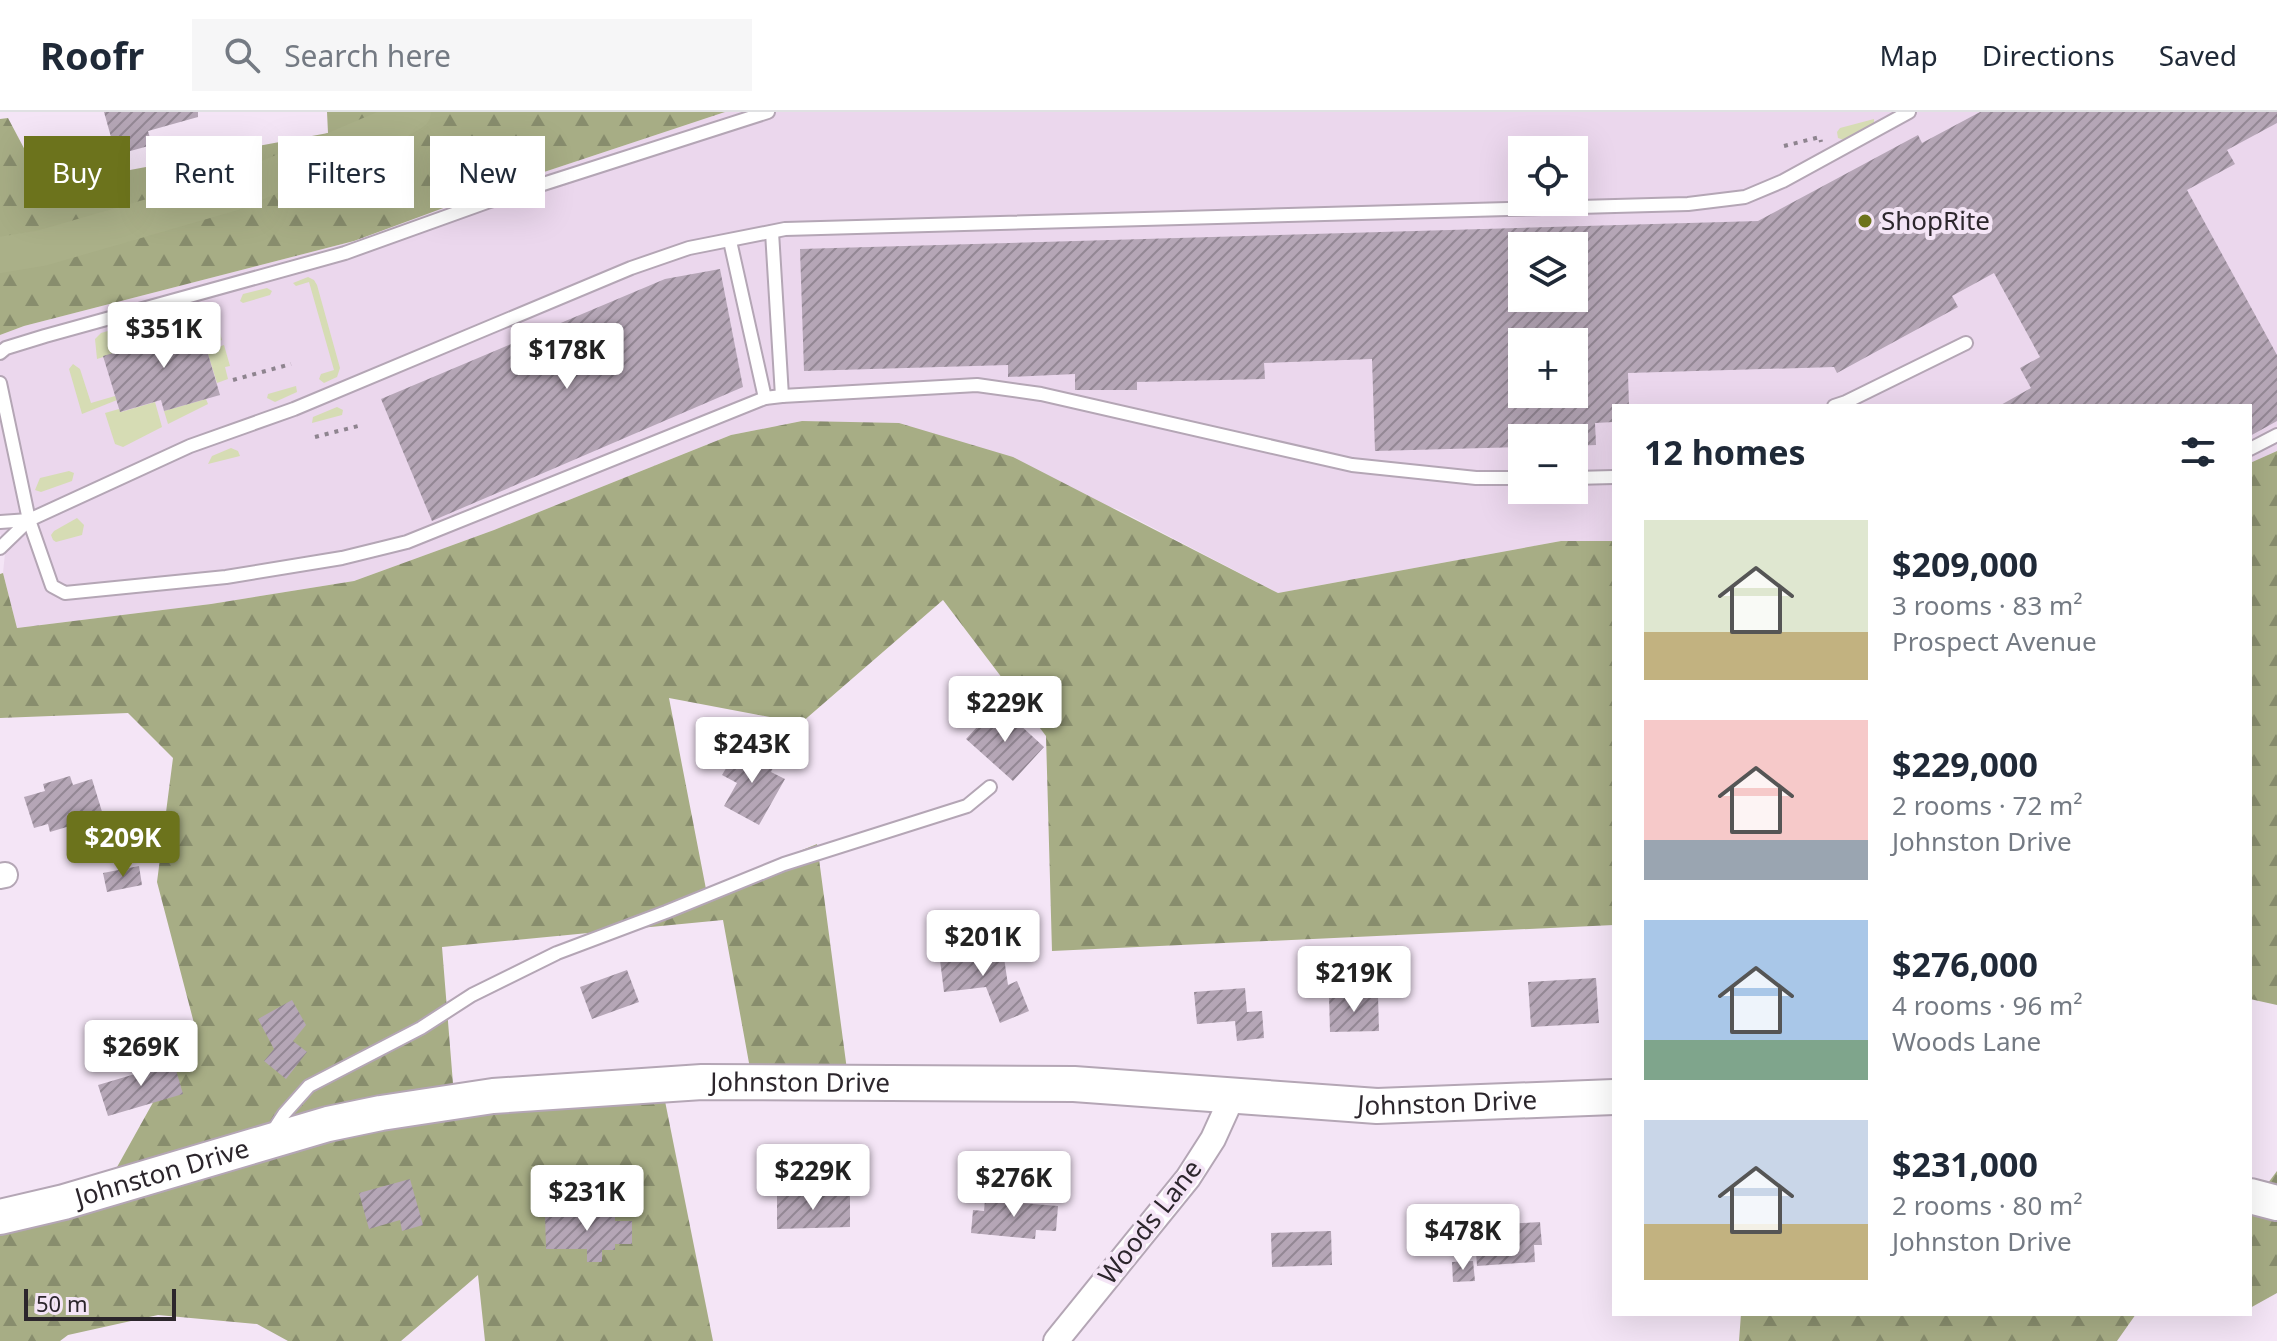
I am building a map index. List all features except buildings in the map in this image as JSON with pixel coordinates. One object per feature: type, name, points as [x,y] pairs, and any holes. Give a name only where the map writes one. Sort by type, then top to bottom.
[{"type":"street","name":"Johnston Drive","points":[[0,1217],[64,1202],[328,1124],[493,1096],[702,1082],[1074,1084],[1377,1106],[1612,1097]]},
{"type":"street","name":"Woods Lane","points":[[1056,1341],[1188,1178],[1213,1139],[1233,1095]]},
{"type":"street","points":[[2252,1197],[2277,1203]]},
{"type":"lane","points":[[0,353],[6,348],[45,336],[345,253],[487,202],[768,112]]},
{"type":"lane","points":[[0,548],[29,520],[190,446],[304,405],[578,289],[689,248],[785,229],[1688,204],[1745,197],[1758,192],[1909,112]]},
{"type":"lane","points":[[772,232],[782,396]]},
{"type":"lane","points":[[730,241],[765,398]]},
{"type":"lane","points":[[1840,404],[1966,343]]},
{"type":"lane","points":[[0,383],[29,520],[48,580],[65,593],[254,573],[342,558],[407,542],[765,398],[782,396],[977,385],[1041,394],[1352,465],[1476,478],[1508,478]]},
{"type":"lane","points":[[2252,448],[2277,435]]},
{"type":"lane","points":[[1588,478],[1612,477]]},
{"type":"lane","points":[[0,522],[29,520]]},
{"type":"lane","points":[[266,1143],[284,1114],[309,1086],[369,1057],[472,995],[543,960],[784,864],[967,806],[990,787]]},
{"type":"path","points":[[233,380],[291,364]]},
{"type":"path","points":[[315,437],[362,425]]},
{"type":"shaded area","points":[[725,112],[2277,112],[2277,451],[2252,462],[2252,404],[1612,404],[1612,541],[1561,541],[1278,593],[1117,509],[802,421],[731,435],[494,530],[354,581],[211,604],[17,628],[3,573],[5,553],[0,533],[0,335],[24,326],[354,241],[444,208],[545,208],[545,172]]},
{"type":"green space","points":[[327,112],[725,112],[545,172],[545,136],[430,136],[430,208],[444,208],[354,241],[24,326],[0,335],[0,119],[8,118],[24,148],[24,208],[130,208],[130,170],[146,167],[146,208],[262,208],[262,145],[278,142],[278,208],[414,208],[414,136],[312,136],[328,133]]},
{"type":"green space","points":[[1874,119],[1874,124],[1844,140],[1838,138],[1840,128]]},
{"type":"green space","points":[[308,277],[317,285],[340,368],[337,377],[324,383],[319,379],[321,374],[334,370],[309,282],[296,286],[293,283]]},
{"type":"green space","points":[[267,288],[272,291],[270,295],[243,303],[240,301],[243,294]]},
{"type":"green space","points":[[206,303],[212,305],[222,340],[205,345],[197,320],[140,337],[141,345],[97,359],[95,339],[101,333]]},
{"type":"green space","points":[[224,345],[230,366],[225,367],[228,379],[217,383],[207,351]]},
{"type":"green space","points":[[73,364],[80,369],[91,403],[115,396],[117,400],[82,414],[69,369]]},
{"type":"green space","points":[[296,386],[297,392],[275,402],[267,398],[268,394]]},
{"type":"green space","points":[[206,399],[208,404],[168,424],[164,411]]},
{"type":"green space","points":[[155,402],[162,427],[123,447],[115,444],[105,413],[119,409],[121,412]]},
{"type":"green space","points":[[337,407],[343,410],[342,415],[312,423],[313,417]]},
{"type":"green space","points":[[802,421],[899,423],[1013,457],[1278,593],[1561,541],[1612,541],[1612,925],[1052,951],[1046,736],[943,600],[801,723],[669,698],[706,889],[817,844],[847,1070],[751,1074],[723,920],[442,947],[454,1096],[660,1076],[713,1341],[485,1341],[478,1275],[401,1341],[288,1341],[257,1324],[158,1315],[68,1335],[60,1341],[0,1341],[0,1233],[92,1212],[195,1027],[157,882],[173,758],[128,713],[0,718],[0,574],[3,573],[17,628],[211,604],[354,581],[494,530],[731,435]]},
{"type":"green space","points":[[231,448],[238,451],[240,456],[208,464],[212,456]]},
{"type":"green space","points":[[2277,451],[2277,1005],[2252,999],[2252,462]]},
{"type":"green space","points":[[69,471],[74,473],[72,481],[41,492],[35,490],[40,478]]},
{"type":"green space","points":[[77,518],[84,525],[82,535],[56,542],[53,540],[51,535],[54,531]]},
{"type":"green space","points":[[2277,1171],[2277,1293],[2252,1307],[2252,1184],[2265,1187]]},
{"type":"green space","points":[[1741,1316],[2135,1316],[2117,1341],[1739,1341]]},
{"type":"waterway","points":[[0,255],[42,248],[232,193],[388,127],[413,112]]},
{"type":"place","name":"ShopRite","points":[[1865,221]]}]
